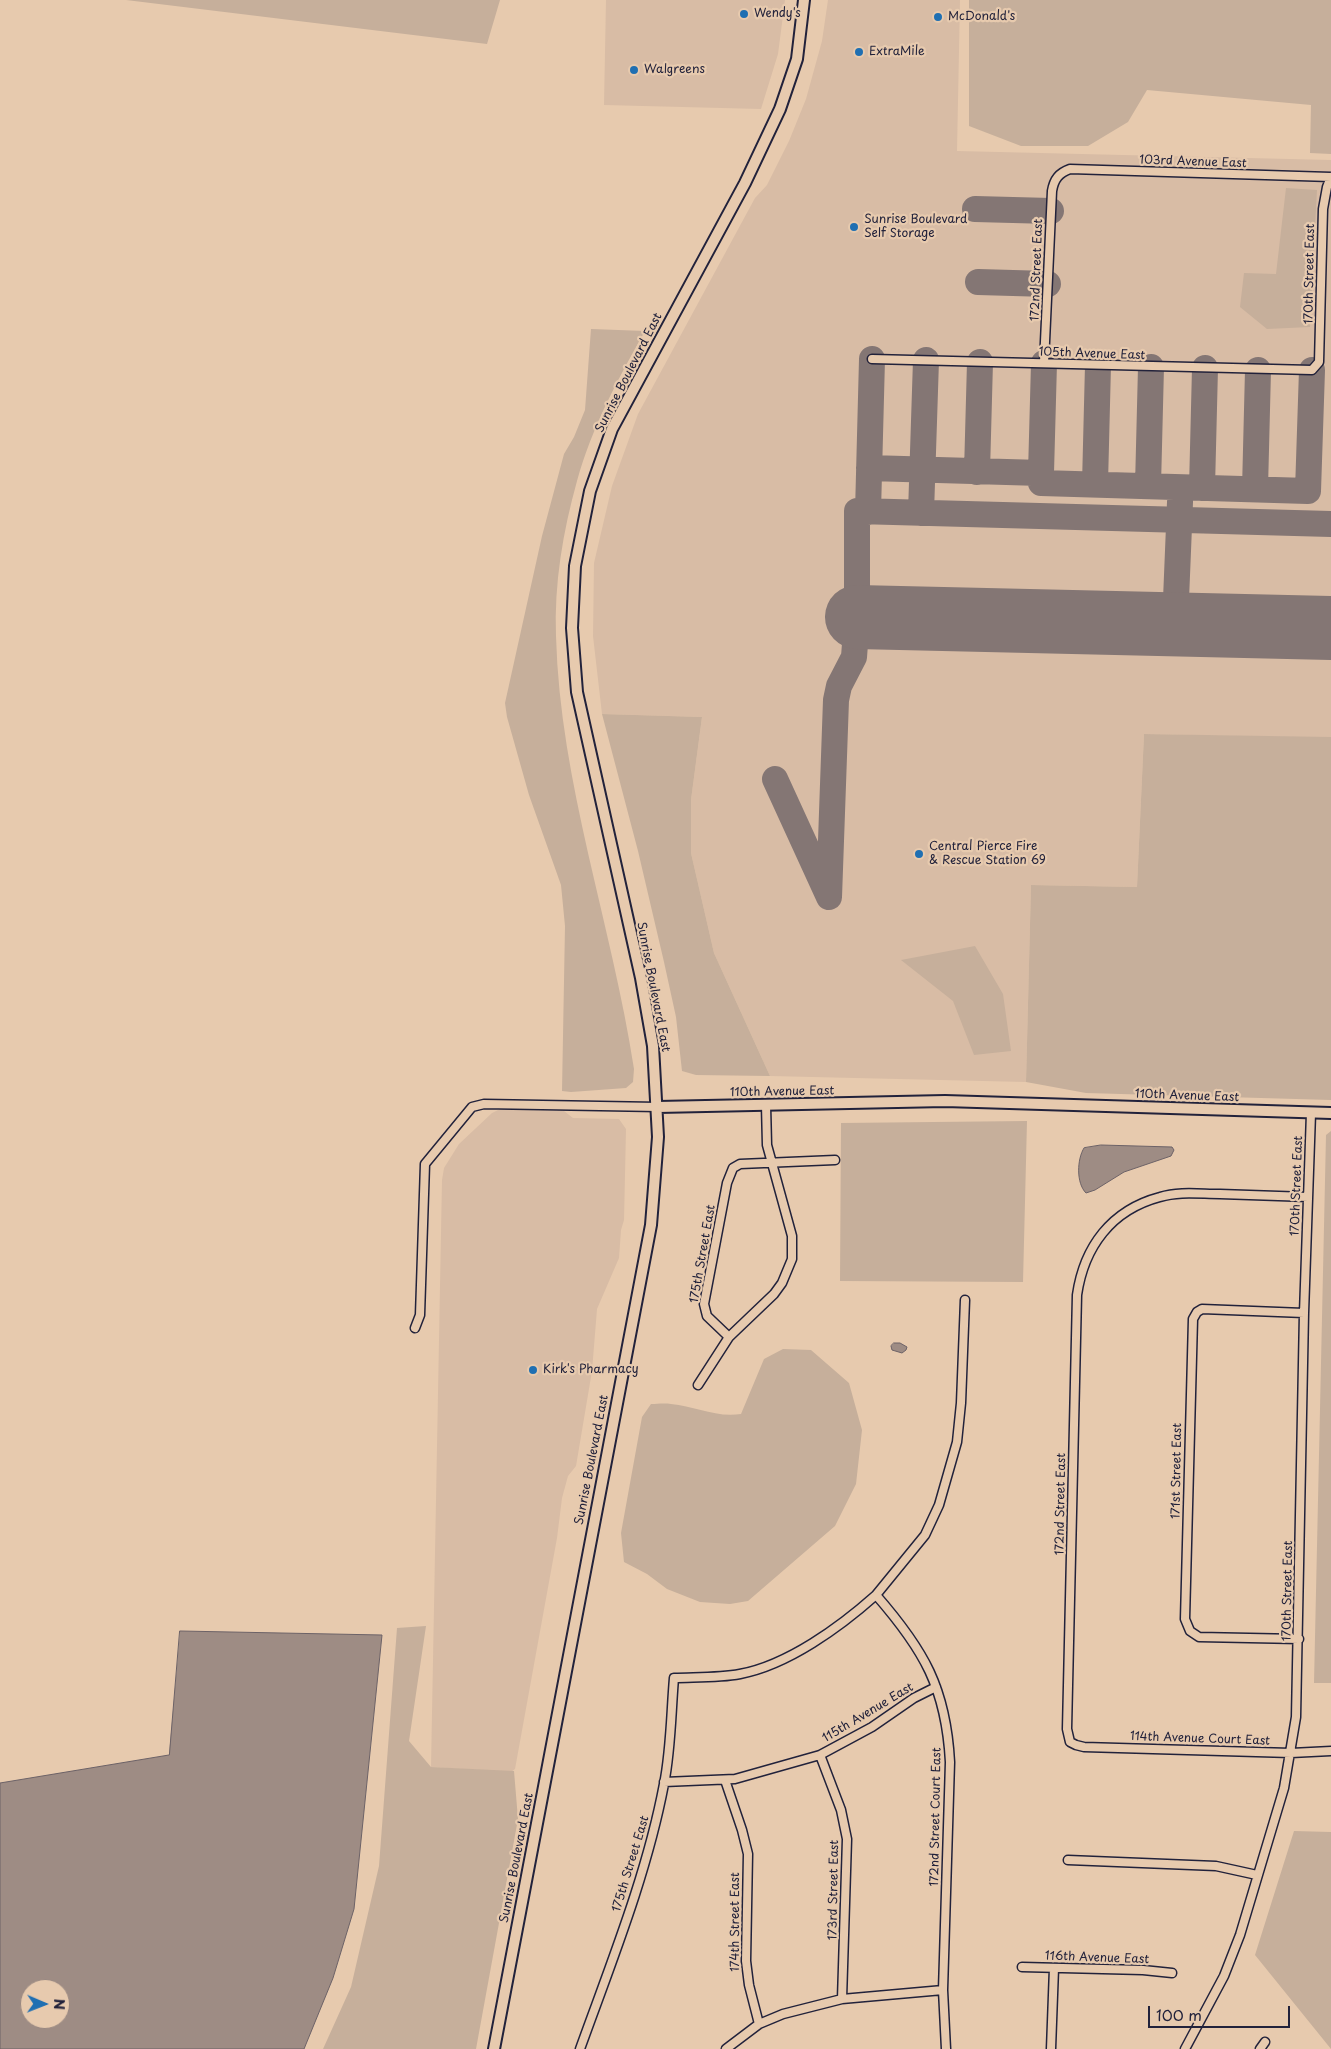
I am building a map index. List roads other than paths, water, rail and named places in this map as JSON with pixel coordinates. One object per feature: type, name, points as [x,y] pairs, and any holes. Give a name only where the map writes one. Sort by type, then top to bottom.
[{"type":"main road","name":"Sunrise Boulevard East","points":[[494,2049],[650,1225],[657,1160],[658,1107],[653,1046],[641,978],[577,692],[572,628],[575,566],[590,491],[612,429],[745,183],[780,109],[797,58],[804,0]]},
{"type":"main road","name":"110th Avenue East","points":[[658,1107],[935,1101],[1331,1114]]},
{"type":"street","name":"103rd Avenue East","points":[[1056,178],[1070,169],[1331,177]]},
{"type":"street","name":"170th Street East","points":[[1312,370],[1319,362],[1323,209],[1331,177]]},
{"type":"street","name":"172nd Street East","points":[[1044,363],[1052,191],[1056,178]]},
{"type":"street","name":"105th Avenue East","points":[[872,359],[1312,370]]},
{"type":"street","name":"110th Avenue East","points":[[415,1328],[420,1315],[425,1164],[472,1107],[484,1104],[658,1107]]},
{"type":"street","points":[[698,1385],[728,1337],[774,1294],[782,1283],[792,1259],[792,1236],[767,1145],[766,1105]]},
{"type":"street","name":"170th Street East","points":[[1185,2049],[1224,1976],[1240,1935],[1284,1788],[1296,1718],[1304,1313],[1311,1113]]},
{"type":"street","points":[[771,1162],[835,1160]]},
{"type":"street","name":"175th Street East","points":[[728,1337],[707,1316],[704,1304],[727,1183],[733,1168],[740,1164],[771,1162]]},
{"type":"street","name":"172nd Street East","points":[[1070,1742],[1067,1729],[1073,1437],[1077,1295],[1082,1267],[1103,1231],[1111,1223],[1137,1205],[1160,1196],[1192,1193],[1308,1197]]},
{"type":"street","points":[[876,1595],[925,1535],[939,1505],[957,1442],[961,1404],[965,1300]]},
{"type":"street","name":"171st Street East","points":[[1298,1639],[1211,1638],[1199,1636],[1190,1631],[1185,1619],[1193,1319],[1197,1312],[1208,1309],[1304,1313]]},
{"type":"street","name":"175th Street East","points":[[580,2049],[640,1876],[654,1827],[664,1782],[674,1678],[728,1675],[758,1669],[813,1642],[846,1622],[876,1595]]},
{"type":"street","name":"172nd Street Court East","points":[[876,1595],[914,1643],[929,1667],[945,1713],[950,1762],[943,1990],[946,2049]]},
{"type":"street","name":"115th Avenue East","points":[[664,1782],[725,1780],[754,1774],[820,1755],[872,1727],[914,1698],[936,1687]]},
{"type":"street","name":"114th Avenue Court East","points":[[1070,1742],[1084,1746],[1291,1753],[1331,1751]]},
{"type":"street","name":"173rd Street East","points":[[820,1755],[841,1810],[847,1839],[842,1999]]},
{"type":"street","name":"174th Street East","points":[[725,1780],[748,1854],[746,1961],[749,1985],[759,2024]]},
{"type":"street","points":[[1068,1860],[1216,1866],[1257,1875]]},
{"type":"street","name":"116th Avenue East","points":[[1022,1967],[1143,1970],[1172,1973]]},
{"type":"street","points":[[1051,2049],[1054,1968]]},
{"type":"street","points":[[726,2049],[759,2024],[783,2014],[842,1999],[943,1990]]},
{"type":"street","points":[[1260,2049],[1265,2042]]},
{"type":"place","name":"Wendy's","points":[[744,14]]},
{"type":"place","name":"McDonald's","points":[[938,17]]},
{"type":"place","name":"ExtraMile","points":[[859,52]]},
{"type":"place","name":"Walgreens","points":[[634,70]]},
{"type":"place","name":"Sunrise Boulevard Self Storage","points":[[854,227]]},
{"type":"place","name":"Central Pierce Fire & Rescue Station 69","points":[[919,854]]},
{"type":"place","name":"Kirk's Pharmacy","points":[[533,1370]]}]
